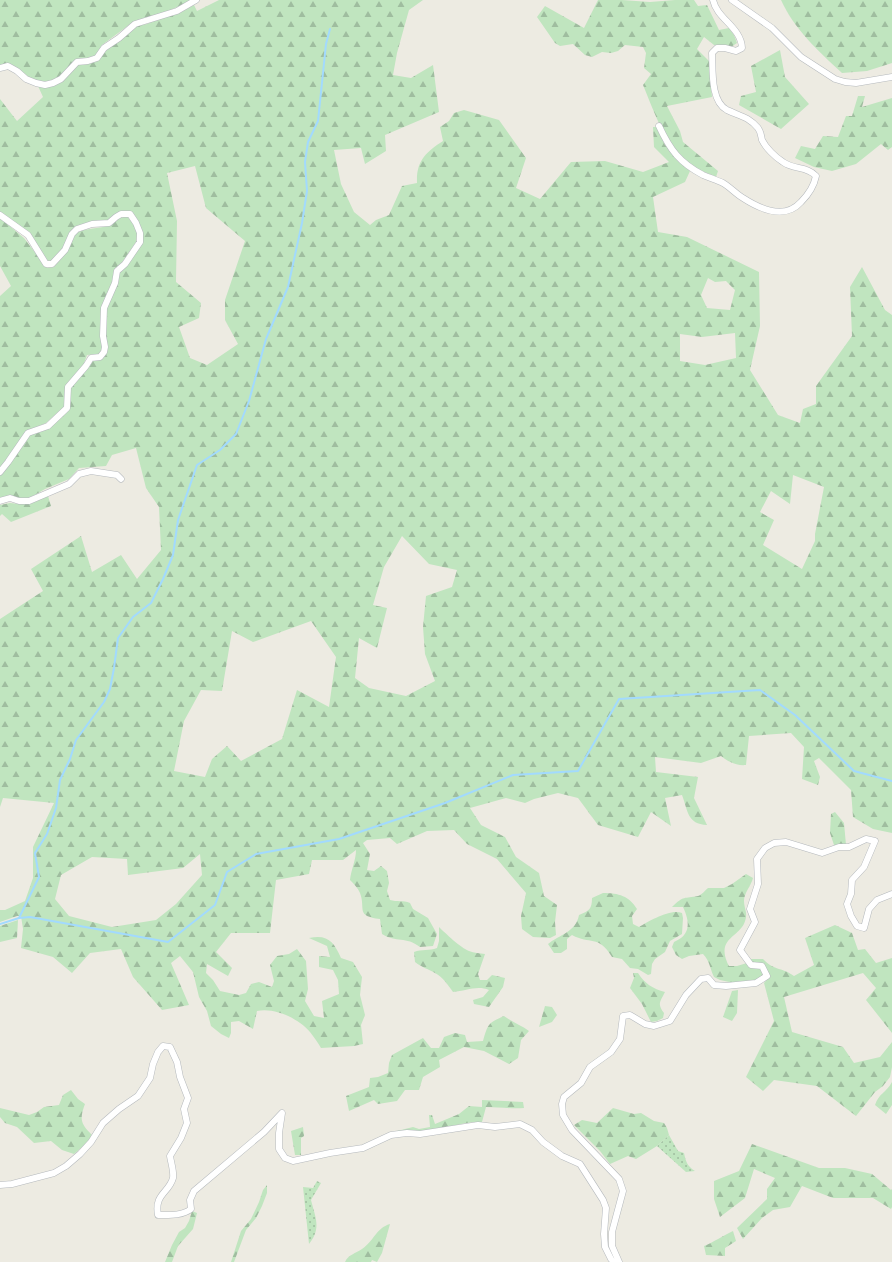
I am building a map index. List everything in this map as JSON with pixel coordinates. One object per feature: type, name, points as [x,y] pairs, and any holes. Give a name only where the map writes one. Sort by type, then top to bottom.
[{"type":"street","points":[[0,68],[8,66],[17,71],[26,79],[36,83],[46,85],[53,83],[61,79],[77,62],[97,58],[104,48],[119,38],[135,24],[177,11],[196,0]]},
{"type":"street","points":[[659,126],[666,142],[677,157],[691,168],[723,183],[742,198],[763,208],[774,212],[788,211],[798,206],[815,184],[816,176],[812,172],[804,168],[796,168],[785,164],[778,159],[762,140],[759,130],[750,120],[726,110],[720,105],[715,97],[712,53],[717,48],[725,48],[736,51],[742,48],[742,41],[714,6],[713,0]]},
{"type":"street","points":[[732,0],[772,28],[801,57],[835,79],[845,82],[856,82],[892,77]]},
{"type":"street","points":[[0,215],[28,235],[46,264],[52,264],[65,250],[72,234],[77,229],[92,224],[109,223],[121,214],[130,214],[140,233],[140,242],[125,264],[117,271],[115,283],[104,308],[104,352],[100,357],[90,358],[86,366],[68,387],[67,408],[48,426],[28,433],[0,472]]},
{"type":"street","points":[[0,501],[10,498],[19,501],[29,501],[69,484],[79,474],[91,471],[117,475],[121,479]]},
{"type":"street","points":[[619,1262],[612,1246],[612,1232],[623,1192],[619,1179],[572,1130],[563,1116],[562,1104],[564,1097],[581,1083],[590,1066],[611,1052],[620,1039],[623,1016],[630,1015],[641,1022],[654,1026],[670,1021],[686,995],[701,979],[708,978],[714,985],[726,986],[756,983],[767,976],[762,966],[751,965],[740,950],[755,922],[750,909],[758,884],[757,859],[765,848],[774,843],[786,842],[822,853],[839,847],[849,847],[866,839],[875,841],[864,867],[852,880],[851,894],[848,904],[851,916],[857,926],[864,928],[869,909],[877,900],[892,894]]},
{"type":"street","points":[[0,1185],[12,1184],[54,1173],[66,1166],[91,1142],[103,1123],[119,1109],[138,1096],[150,1078],[153,1064],[158,1052],[162,1046],[170,1047],[177,1062],[180,1077],[188,1098],[184,1109],[187,1123],[181,1138],[170,1156],[173,1172],[172,1180],[156,1206],[158,1215],[186,1213],[191,1209],[190,1200],[194,1192],[264,1132],[282,1113],[279,1133],[279,1149],[285,1158],[293,1161],[330,1152],[363,1148],[391,1135],[407,1133],[420,1134],[478,1124],[495,1127],[520,1124],[532,1130],[543,1142],[562,1156],[580,1164],[604,1200],[606,1208],[604,1234],[605,1247],[614,1262]]},
{"type":"green space","points":[[0,0],[193,0],[159,15],[133,22],[102,45],[95,57],[75,61],[59,77],[52,81],[44,82],[28,78],[18,69],[0,66]]},
{"type":"green space","points":[[219,0],[423,0],[409,10],[397,53],[393,75],[411,78],[433,65],[439,112],[385,135],[386,151],[365,164],[361,148],[334,150],[341,184],[354,212],[370,225],[376,220],[389,215],[402,186],[417,183],[420,163],[427,153],[443,141],[440,127],[449,121],[454,113],[464,110],[499,120],[526,158],[516,188],[540,199],[571,162],[605,161],[643,172],[669,162],[654,147],[653,127],[657,127],[665,145],[690,171],[685,182],[653,197],[658,232],[687,237],[759,272],[760,326],[750,370],[778,415],[800,423],[803,409],[816,404],[816,386],[852,336],[850,287],[862,267],[885,310],[892,315],[892,833],[873,829],[853,817],[851,790],[819,758],[814,761],[820,777],[818,785],[802,779],[804,747],[791,733],[749,736],[746,765],[733,763],[721,756],[701,763],[655,757],[656,772],[698,777],[694,798],[707,825],[696,822],[689,816],[682,795],[665,798],[671,826],[651,812],[638,837],[598,825],[578,798],[558,793],[534,799],[525,803],[506,798],[470,808],[481,825],[505,837],[516,857],[539,873],[544,896],[557,905],[555,922],[556,935],[550,938],[533,937],[522,929],[521,916],[526,893],[497,859],[467,844],[454,830],[427,831],[397,844],[390,838],[367,840],[363,843],[370,854],[367,870],[374,871],[381,866],[387,871],[389,883],[387,891],[390,900],[410,903],[413,909],[428,918],[437,934],[433,946],[420,947],[406,940],[387,937],[382,934],[380,919],[372,918],[364,914],[360,893],[350,880],[356,850],[343,860],[312,860],[309,874],[276,880],[270,933],[231,933],[216,952],[232,968],[228,976],[207,964],[206,973],[213,980],[220,991],[239,995],[246,993],[251,984],[259,982],[272,987],[274,981],[270,965],[277,956],[289,954],[297,949],[306,961],[308,989],[305,1001],[314,1016],[324,1018],[322,1001],[339,994],[338,980],[333,970],[319,967],[319,956],[330,957],[327,946],[309,938],[326,938],[330,940],[336,948],[341,958],[353,962],[362,977],[360,995],[365,1015],[361,1025],[363,1044],[354,1046],[321,1048],[310,1032],[300,1023],[279,1012],[264,1010],[257,1011],[253,1029],[239,1021],[231,1022],[231,1033],[229,1038],[221,1034],[211,1026],[207,1011],[199,997],[193,972],[180,956],[171,963],[189,1005],[162,1010],[133,977],[121,949],[90,953],[72,973],[53,957],[21,948],[23,929],[21,916],[0,922],[0,910],[5,910],[25,901],[33,878],[33,847],[54,803],[3,798],[0,807],[0,619],[43,591],[31,569],[81,536],[92,572],[121,555],[137,579],[161,550],[159,507],[146,488],[136,448],[112,455],[106,466],[79,468],[69,479],[45,489],[28,499],[0,500],[0,475],[10,463],[29,434],[49,427],[69,408],[71,387],[93,359],[101,359],[107,308],[120,271],[142,241],[130,211],[107,221],[75,228],[62,250],[52,261],[48,262],[29,232],[0,212],[0,99],[17,121],[43,97],[38,86],[48,87],[77,64],[90,64],[136,26],[147,24],[162,17],[179,13],[194,5],[197,11]],"holes":[[[195,166],[206,208],[245,241],[225,300],[225,320],[238,344],[207,365],[190,358],[179,327],[199,318],[201,303],[176,282],[177,221],[167,173]],[[708,278],[715,282],[726,281],[735,290],[730,310],[707,308],[701,295]],[[735,333],[736,358],[705,365],[680,361],[680,334],[702,337]],[[793,475],[824,487],[815,541],[802,569],[763,545],[774,520],[760,512],[771,491],[790,504]],[[402,536],[429,564],[457,570],[452,587],[426,596],[423,627],[425,654],[435,681],[406,696],[369,688],[355,678],[359,638],[377,648],[387,608],[373,605],[384,567]],[[311,621],[336,657],[329,707],[297,690],[282,739],[241,761],[227,746],[212,759],[205,777],[174,771],[184,721],[201,690],[222,691],[232,631],[253,642]],[[200,854],[202,875],[176,904],[156,920],[112,927],[69,916],[55,899],[61,875],[92,857],[127,859],[128,875],[183,868]]]},
{"type":"green space","points":[[598,0],[650,2],[694,0],[698,6],[707,5],[719,30],[729,28],[734,35],[737,43],[731,47],[714,45],[704,37],[697,49],[709,61],[712,97],[667,106],[680,131],[683,142],[718,171],[716,177],[691,165],[682,158],[668,140],[656,118],[643,85],[651,74],[644,68],[646,53],[643,47],[625,45],[618,51],[611,53],[602,52],[592,57],[585,55],[573,44],[560,46],[555,43],[537,17],[545,6],[584,28]]},
{"type":"green space","points":[[781,0],[892,0],[892,63],[867,71],[842,73],[800,30],[786,11]]},
{"type":"green space","points":[[780,50],[785,77],[809,104],[781,129],[739,105],[741,96],[756,92],[751,66]]},
{"type":"green space","points":[[858,96],[865,96],[862,107],[892,98],[892,147],[888,150],[881,144],[856,164],[832,171],[814,167],[795,158],[801,146],[815,149],[823,136],[838,137],[846,116],[852,116]]},
{"type":"green space","points":[[127,216],[134,225],[137,233],[136,242],[114,271],[108,296],[101,308],[100,336],[103,348],[99,354],[87,355],[83,366],[66,386],[64,407],[46,423],[26,432],[0,469],[0,296],[11,286],[0,266],[0,218],[24,238],[47,268],[54,267],[68,249],[76,233],[83,230],[103,227],[111,224],[117,219]]},
{"type":"green space","points":[[48,496],[51,506],[11,522],[2,514],[0,516],[0,505],[10,503],[30,503]]},
{"type":"green space","points":[[835,812],[844,823],[846,845],[834,845],[830,833],[831,814]]},
{"type":"green space","points":[[746,874],[753,878],[744,898],[746,917],[740,930],[727,943],[725,948],[725,956],[729,966],[737,966],[747,963],[761,968],[763,976],[755,982],[734,983],[714,977],[709,962],[703,954],[689,956],[682,959],[676,955],[672,947],[674,942],[684,936],[688,928],[688,923],[683,907],[672,907],[684,898],[702,894],[708,888],[724,888]]},
{"type":"green space","points":[[603,893],[623,896],[631,901],[637,909],[632,916],[633,924],[639,927],[672,912],[682,913],[682,934],[670,941],[665,952],[655,959],[652,964],[651,974],[648,975],[638,969],[630,968],[622,959],[612,957],[602,945],[594,941],[578,938],[572,935],[567,939],[567,949],[561,953],[554,953],[548,944],[571,929],[577,921],[579,915],[589,909],[592,898]]},
{"type":"green space","points":[[18,920],[17,938],[0,942],[0,926]]},
{"type":"green space","points":[[835,925],[852,933],[858,950],[865,949],[876,963],[892,958],[892,1033],[866,1000],[876,988],[863,973],[784,997],[792,1032],[843,1047],[854,1063],[880,1057],[892,1042],[892,1067],[890,1077],[883,1086],[875,1092],[856,1116],[817,1086],[774,1080],[763,1091],[746,1077],[774,1021],[764,983],[770,976],[764,965],[752,963],[749,959],[763,959],[774,967],[786,971],[794,976],[814,965],[805,938]]},
{"type":"green space","points":[[439,927],[453,940],[469,951],[485,954],[478,974],[480,980],[487,980],[492,975],[505,978],[503,987],[489,1007],[474,1004],[473,1000],[483,997],[489,990],[476,988],[453,992],[445,981],[435,973],[415,962],[414,952],[437,948],[439,941]]},
{"type":"green space","points":[[633,973],[638,973],[649,985],[665,992],[660,1003],[660,1007],[664,1013],[663,1018],[651,1022],[642,1004],[630,988],[634,978]]},
{"type":"green space","points":[[738,990],[737,1013],[732,1021],[723,1017],[732,991]]},
{"type":"green space","points":[[545,1006],[552,1007],[557,1015],[552,1022],[539,1027]]},
{"type":"green space","points":[[504,1016],[529,1031],[521,1040],[518,1058],[509,1064],[484,1051],[464,1047],[439,1060],[440,1067],[423,1077],[419,1090],[405,1090],[397,1101],[378,1104],[374,1100],[349,1111],[346,1096],[369,1087],[370,1078],[388,1073],[392,1055],[423,1038],[431,1048],[439,1048],[444,1037],[455,1033],[465,1035],[467,1042],[483,1041],[489,1025],[495,1020]]},
{"type":"green space","points":[[892,1082],[892,1105],[886,1114],[875,1105],[878,1098]]},
{"type":"green space","points":[[71,1090],[78,1099],[85,1104],[82,1114],[82,1122],[93,1136],[74,1154],[62,1150],[51,1141],[34,1143],[17,1127],[5,1123],[0,1117],[0,1108],[29,1115],[44,1107],[59,1105],[63,1095]]},
{"type":"green space","points":[[482,1100],[523,1102],[524,1108],[486,1107],[482,1122],[467,1123],[419,1133],[391,1134],[393,1132],[413,1127],[419,1129],[430,1127],[429,1115],[432,1115],[435,1124],[459,1114],[469,1106],[482,1107]]},
{"type":"green space","points":[[613,1108],[634,1114],[641,1113],[654,1121],[664,1123],[669,1135],[657,1146],[636,1159],[628,1156],[610,1164],[600,1151],[574,1125],[582,1120],[597,1123]]},
{"type":"green space","points":[[303,1127],[304,1136],[301,1138],[301,1155],[295,1155],[291,1131]]},
{"type":"green space","points":[[669,1135],[678,1151],[684,1153],[687,1164],[695,1171],[686,1172],[657,1146]]},
{"type":"green space","points":[[752,1144],[819,1168],[845,1168],[872,1174],[891,1190],[892,1189],[892,1207],[891,1209],[873,1198],[833,1198],[802,1186],[790,1207],[773,1210],[762,1218],[743,1239],[737,1228],[767,1199],[767,1189],[775,1178],[754,1169],[745,1198],[720,1217],[714,1199],[714,1181],[739,1171]]},
{"type":"green space","points":[[317,1181],[321,1183],[311,1200],[316,1217],[316,1228],[313,1238],[309,1244],[303,1187],[313,1188]]},
{"type":"green space","points":[[267,1185],[267,1193],[262,1206],[256,1218],[246,1230],[234,1262],[231,1262],[241,1231],[251,1219],[263,1190]]},
{"type":"green space","points":[[192,1211],[197,1213],[193,1229],[178,1246],[172,1262],[165,1262],[179,1232],[185,1228],[189,1221]]},
{"type":"green space","points":[[390,1224],[382,1253],[377,1262],[372,1260],[371,1262],[345,1262],[350,1256],[366,1246],[381,1228]]},
{"type":"green space","points":[[733,1231],[736,1241],[725,1248],[725,1256],[706,1255],[704,1246]]},
{"type":"waterway","points":[[19,918],[39,877],[35,853],[47,834],[56,808],[60,780],[70,759],[76,740],[104,702],[110,689],[118,638],[133,617],[151,603],[163,579],[173,555],[178,520],[197,465],[220,450],[236,434],[249,401],[266,339],[288,287],[302,223],[307,191],[305,162],[308,142],[318,121],[326,44],[330,29]]},
{"type":"waterway","points":[[0,924],[19,918],[30,917],[168,942],[215,905],[227,872],[256,854],[339,839],[445,803],[513,775],[578,771],[619,699],[760,690],[795,715],[854,771],[892,781]]}]
